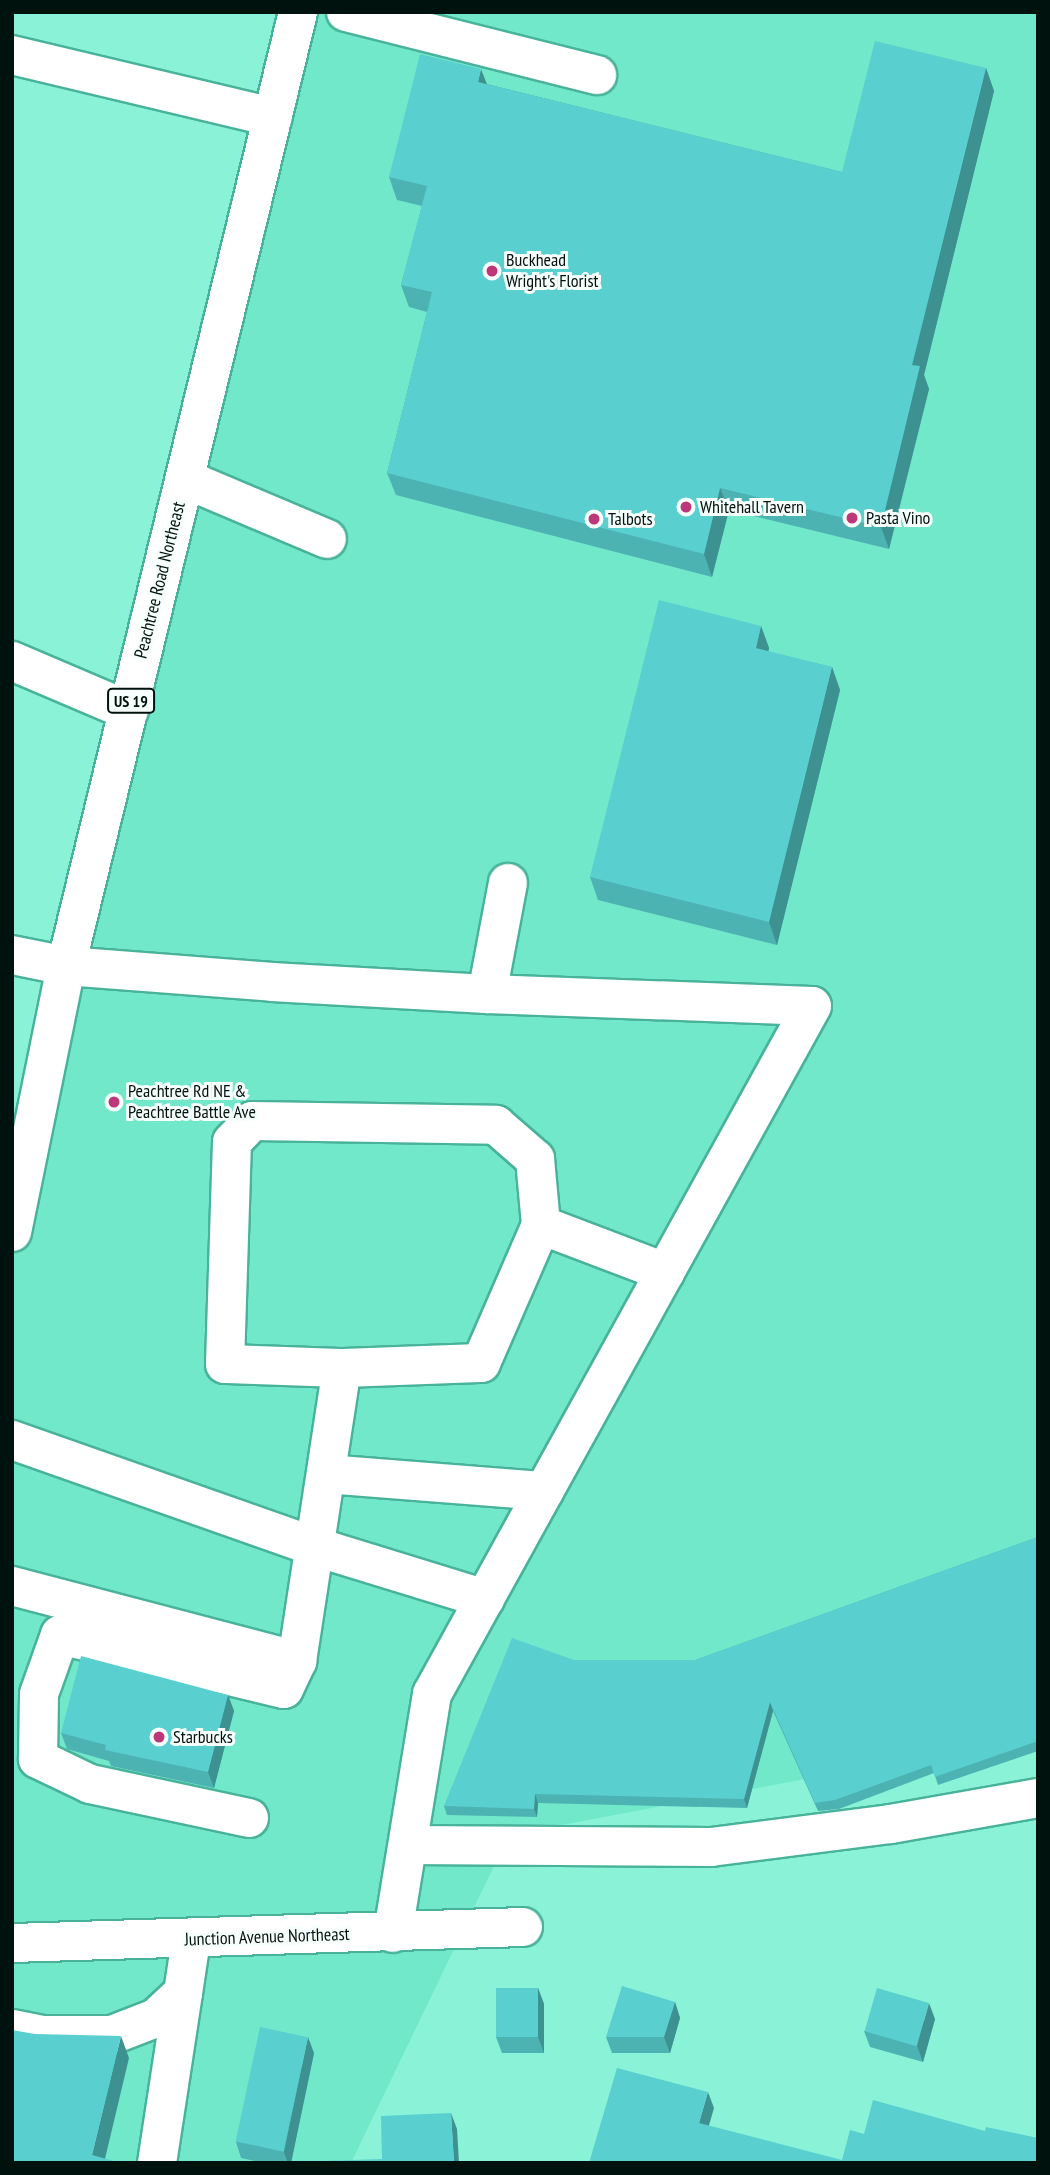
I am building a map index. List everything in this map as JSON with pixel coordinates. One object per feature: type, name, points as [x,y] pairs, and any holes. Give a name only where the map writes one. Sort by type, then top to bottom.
[{"type":"main road","name":"Peachtree Road Northeast","points":[[12,1232],[65,966],[298,12]]},
{"type":"main road","points":[[345,12],[410,20],[597,75]]},
{"type":"main road","points":[[12,55],[273,117]]},
{"type":"main road","points":[[185,479],[327,539]]},
{"type":"main road","points":[[12,661],[129,711]]},
{"type":"main road","points":[[486,994],[508,883]]},
{"type":"main road","points":[[12,955],[65,966],[486,994],[812,1006],[432,1694],[393,1933]]},
{"type":"main road","points":[[252,1121],[496,1125],[535,1159],[541,1225],[481,1363],[342,1368],[225,1349],[229,1162],[232,1142],[252,1121]]},
{"type":"main road","points":[[541,1225],[666,1272]]},
{"type":"main road","points":[[291,1675],[342,1368]]},
{"type":"main road","points":[[12,1440],[313,1546],[485,1599]]},
{"type":"main road","points":[[326,1474],[544,1491]]},
{"type":"main road","points":[[12,1586],[291,1675]]},
{"type":"main road","points":[[249,1818],[90,1784],[38,1759],[39,1694],[60,1636],[291,1675]]},
{"type":"main road","points":[[408,1845],[710,1847],[891,1824],[1038,1798]]},
{"type":"main road","name":"Junction Avenue Northeast","points":[[12,1943],[191,1940],[523,1927]]},
{"type":"main road","points":[[157,2163],[191,1940]]},
{"type":"main road","points":[[12,2029],[43,2035],[112,2035],[156,2018],[183,1993]]},
{"type":"shaded area","points":[[299,12],[1038,12],[1038,1735],[509,1835],[351,2163],[12,2163],[12,1172],[120,664]]},
{"type":"building","points":[[875,41],[986,68],[912,365],[920,366],[881,527],[720,488],[704,554],[387,473],[432,292],[401,285],[427,186],[389,177],[420,54],[481,69],[478,82],[842,172]]},
{"type":"building","points":[[659,600],[761,626],[756,648],[832,667],[769,922],[590,877]]},
{"type":"building","points":[[1038,1537],[1038,1741],[935,1777],[931,1765],[835,1800],[815,1803],[770,1702],[744,1799],[535,1794],[534,1809],[444,1806],[512,1638],[574,1660],[695,1660]]},
{"type":"building","points":[[81,1656],[228,1695],[208,1772],[105,1750],[106,1745],[61,1733]]},
{"type":"building","points":[[622,1986],[675,2002],[664,2037],[606,2037]]},
{"type":"building","points":[[496,1988],[538,1988],[538,2037],[496,2037]]},
{"type":"building","points":[[877,1988],[929,2003],[917,2046],[865,2031]]},
{"type":"building","points":[[260,2027],[308,2037],[284,2152],[236,2141]]},
{"type":"building","points":[[12,2030],[35,2034],[121,2036],[92,2155],[121,2163],[12,2163]]},
{"type":"building","points":[[617,2068],[708,2092],[699,2123],[842,2160],[850,2130],[864,2134],[873,2100],[985,2131],[986,2127],[1038,2138],[1038,2163],[589,2163]]},
{"type":"building","points":[[451,2113],[454,2163],[323,2161],[382,2159],[381,2116]]},
{"type":"place","name":"Buckhead Wright's Florist","points":[[492,271]]},
{"type":"place","name":"Whitehall Tavern","points":[[686,507]]},
{"type":"place","name":"Pasta Vino","points":[[852,518]]},
{"type":"place","name":"Talbots","points":[[594,519]]},
{"type":"place","name":"Peachtree Rd NE & Peachtree Battle Ave","points":[[114,1102]]},
{"type":"place","name":"Starbucks","points":[[159,1737]]}]
